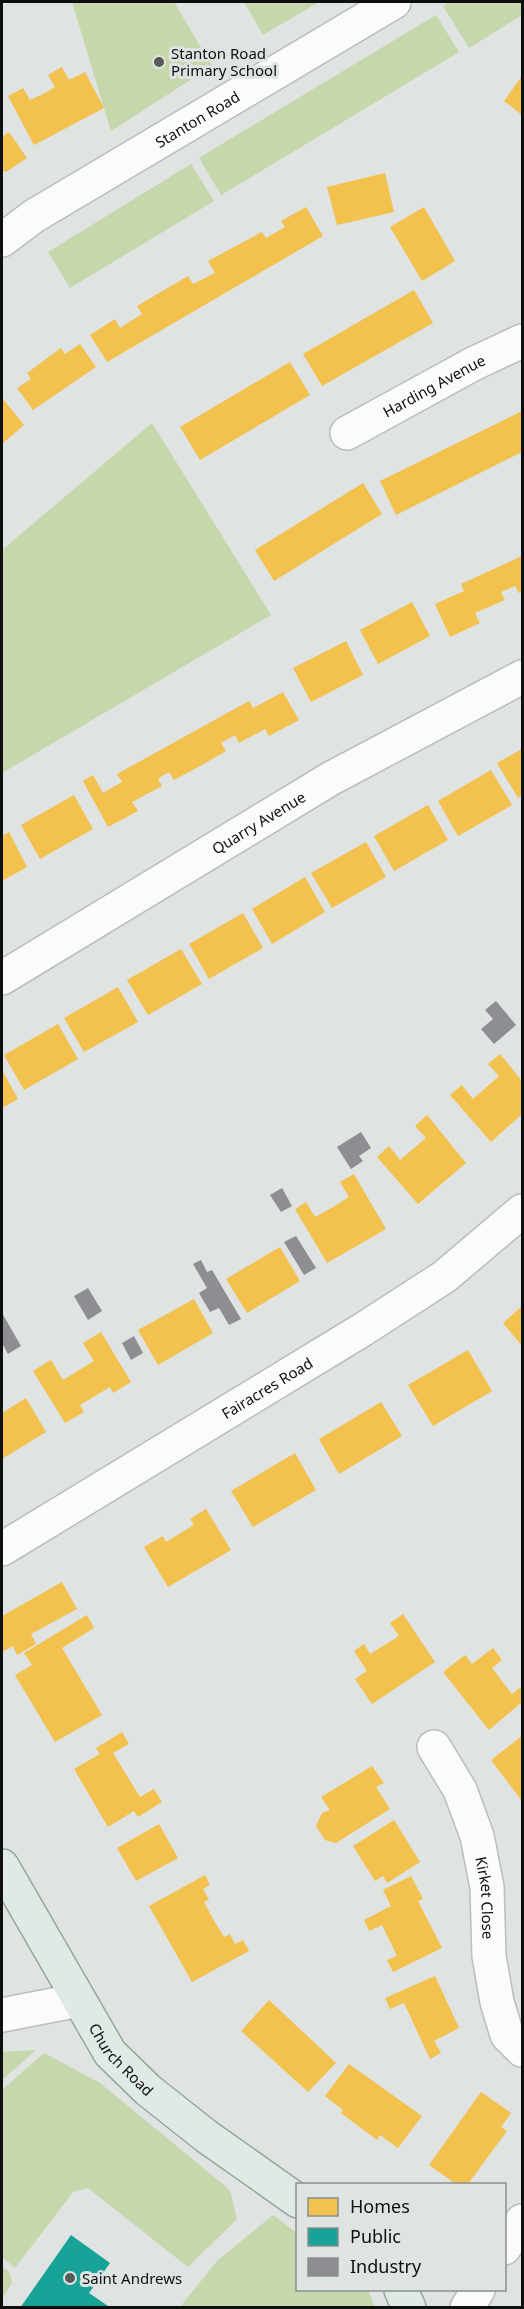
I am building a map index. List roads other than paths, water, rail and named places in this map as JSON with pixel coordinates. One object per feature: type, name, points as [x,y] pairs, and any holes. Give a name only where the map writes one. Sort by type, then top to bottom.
[{"type":"main road","name":"Church Road","points":[[2,1866],[110,2053],[148,2090],[206,2136],[296,2200]]},
{"type":"main road","points":[[402,2291],[409,2307]]},
{"type":"street","name":"Stanton Road","points":[[2,240],[34,216],[394,2]]},
{"type":"street","name":"Harding Avenue","points":[[346,433],[473,364],[522,341]]},
{"type":"street","name":"Quarry Avenue","points":[[2,978],[330,779],[522,677]]},
{"type":"street","name":"Fairacres Road","points":[[2,1549],[234,1409],[444,1276],[522,1211]]},
{"type":"street","name":"Kirket Close","points":[[434,1747],[460,1790],[477,1836],[487,1887],[489,1956],[497,2002],[507,2035],[522,2050]]},
{"type":"street","points":[[2,2015],[79,2000]]},
{"type":"street","points":[[506,2245],[522,2222]]},
{"type":"street","points":[[467,2307],[477,2291]]},
{"type":"place","name":"Stanton Road Primary School","points":[[159,62]]},
{"type":"place","name":"Saint Andrews","points":[[70,2278]]}]
